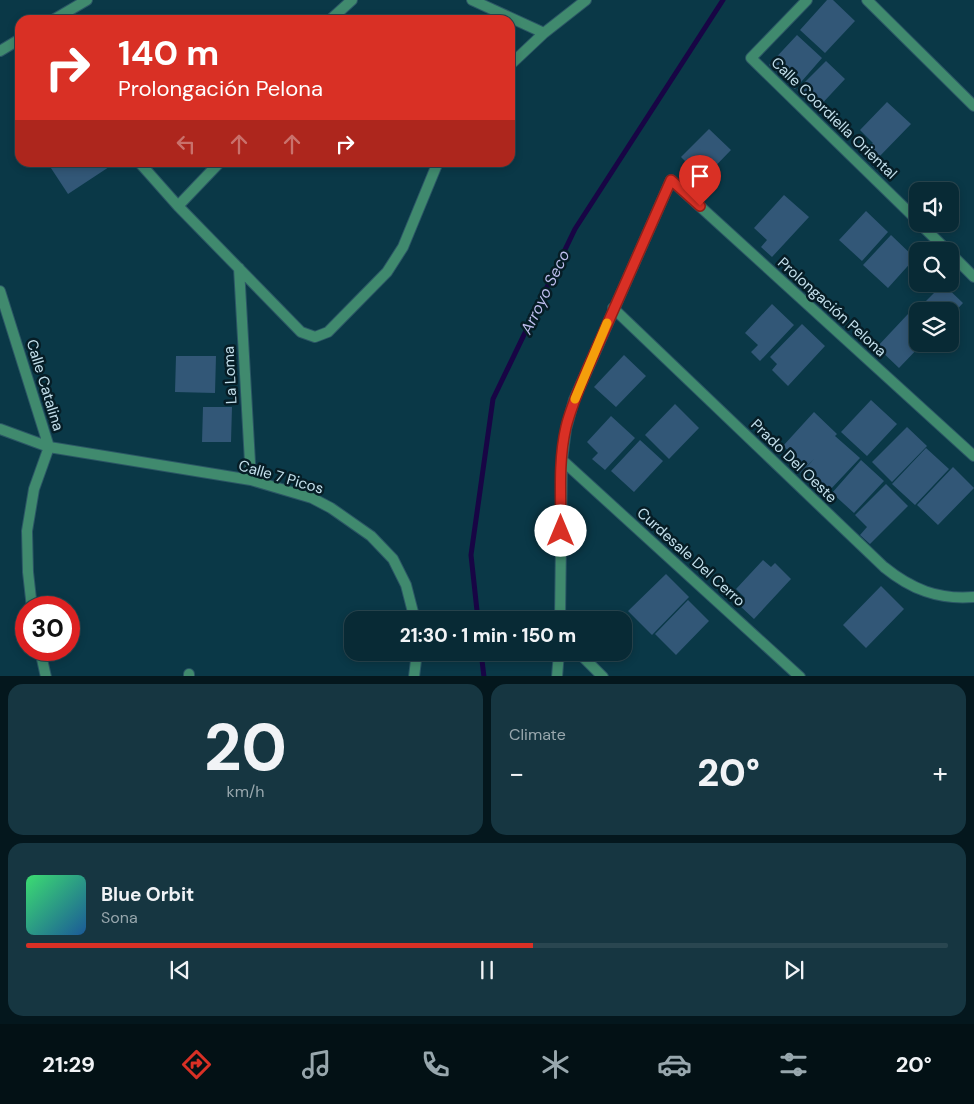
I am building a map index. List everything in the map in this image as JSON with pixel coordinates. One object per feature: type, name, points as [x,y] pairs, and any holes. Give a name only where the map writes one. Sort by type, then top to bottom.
[{"type":"street","points":[[62,15],[87,0]]},
{"type":"street","points":[[336,15],[352,0]]},
{"type":"street","points":[[472,0],[505,15]]},
{"type":"street","points":[[515,60],[544,33],[586,0]]},
{"type":"street","name":"Calle Coordiella Oriental","points":[[807,0],[751,58],[909,212]]},
{"type":"street","points":[[867,0],[974,106]]},
{"type":"street","points":[[515,20],[544,33]]},
{"type":"street","points":[[0,51],[15,42]]},
{"type":"street","points":[[143,167],[178,206],[301,332],[315,337],[328,332],[387,272],[403,247],[436,167]]},
{"type":"street","points":[[178,206],[215,167]]},
{"type":"street","name":"Prolongación Pelona","points":[[613,308],[671,180],[974,456]]},
{"type":"street","name":"Calle Coordiella Oriental","points":[[929,232],[939,242]]},
{"type":"street","name":"Calle Coordiella Oriental","points":[[959,262],[974,276]]},
{"type":"street","name":"La Loma","points":[[239,268],[252,480]]},
{"type":"street","name":"Calle Catalina","points":[[0,291],[49,447],[34,489],[27,531],[31,596]]},
{"type":"street","points":[[560,611],[562,460],[566,429],[574,400],[613,308]]},
{"type":"street","name":"Prado Del Oeste","points":[[613,308],[884,567],[900,580],[923,591],[944,596],[974,597]]},
{"type":"street","name":"Calle 7 Picos","points":[[0,429],[49,447],[252,480],[312,498],[331,508],[371,536],[393,559],[406,585],[413,611]]},
{"type":"street","name":"Curdesale Del Cerro","points":[[562,460],[800,676]]},
{"type":"street","points":[[43,661],[46,676]]},
{"type":"street","points":[[414,676],[416,661]]},
{"type":"street","points":[[557,676],[558,661]]},
{"type":"street","points":[[587,661],[603,676]]},
{"type":"building","points":[[827,0],[833,0],[855,21],[825,53],[800,30]]},
{"type":"building","points":[[797,35],[822,58],[795,89],[769,65]]},
{"type":"building","points":[[826,61],[845,79],[817,109],[797,90]]},
{"type":"building","points":[[887,102],[911,124],[878,158],[867,149],[873,143],[860,130]]},
{"type":"building","points":[[709,129],[731,150],[698,184],[688,174],[693,169],[681,157]]},
{"type":"building","points":[[50,167],[109,167],[68,194]]},
{"type":"building","points":[[784,195],[809,217],[772,257],[761,247],[767,240],[754,228]]},
{"type":"building","points":[[866,211],[888,232],[862,261],[839,240]]},
{"type":"building","points":[[891,235],[909,252],[909,265],[888,288],[863,265]]},
{"type":"building","points":[[935,292],[951,292],[963,303],[959,307],[959,302],[925,302]]},
{"type":"building","points":[[772,304],[794,325],[760,361],[751,352],[758,345],[745,333]]},
{"type":"building","points":[[909,315],[909,352],[914,352],[899,368],[877,347]]},
{"type":"building","points":[[802,324],[825,346],[788,386],[772,370],[777,364],[770,357]]},
{"type":"building","points":[[624,355],[646,376],[616,407],[594,387]]},
{"type":"building","points":[[176,356],[216,356],[215,393],[175,392]]},
{"type":"building","points":[[871,400],[897,424],[867,456],[841,432]]},
{"type":"building","points":[[675,404],[699,428],[669,459],[645,435]]},
{"type":"building","points":[[203,407],[232,407],[231,442],[202,442]]},
{"type":"building","points":[[814,412],[837,434],[835,436],[860,458],[829,491],[805,469],[814,459],[800,473],[787,461],[793,455],[783,446]]},
{"type":"building","points":[[611,416],[635,438],[605,470],[592,459],[598,453],[587,442]]},
{"type":"building","points":[[907,427],[927,446],[892,482],[872,462]]},
{"type":"building","points":[[640,440],[663,461],[634,492],[611,471]]},
{"type":"building","points":[[926,448],[949,469],[915,505],[892,484]]},
{"type":"building","points":[[861,460],[884,481],[854,513],[832,493]]},
{"type":"building","points":[[953,467],[974,488],[938,525],[917,505]]},
{"type":"building","points":[[886,484],[908,506],[870,544],[860,535],[867,527],[855,515]]},
{"type":"building","points":[[763,560],[771,567],[775,563],[791,579],[754,619],[739,605],[745,598],[736,589]]},
{"type":"building","points":[[666,574],[689,597],[652,635],[632,615],[632,611],[628,611]]},
{"type":"building","points":[[881,586],[904,609],[866,648],[843,625]]},
{"type":"building","points":[[688,600],[709,621],[676,655],[655,634]]},
{"type":"waterway","name":"Arroyo Seco","points":[[477,611],[471,555],[493,399],[575,229],[723,0]]},
{"type":"waterway","name":"Arroyo Seco","points":[[482,661],[484,676]]},
{"type":"slow traffic","points":[[575,399],[607,323]]},
{"type":"route","points":[[561,531],[562,460],[566,429],[574,400],[613,308],[671,180],[700,206]]}]
